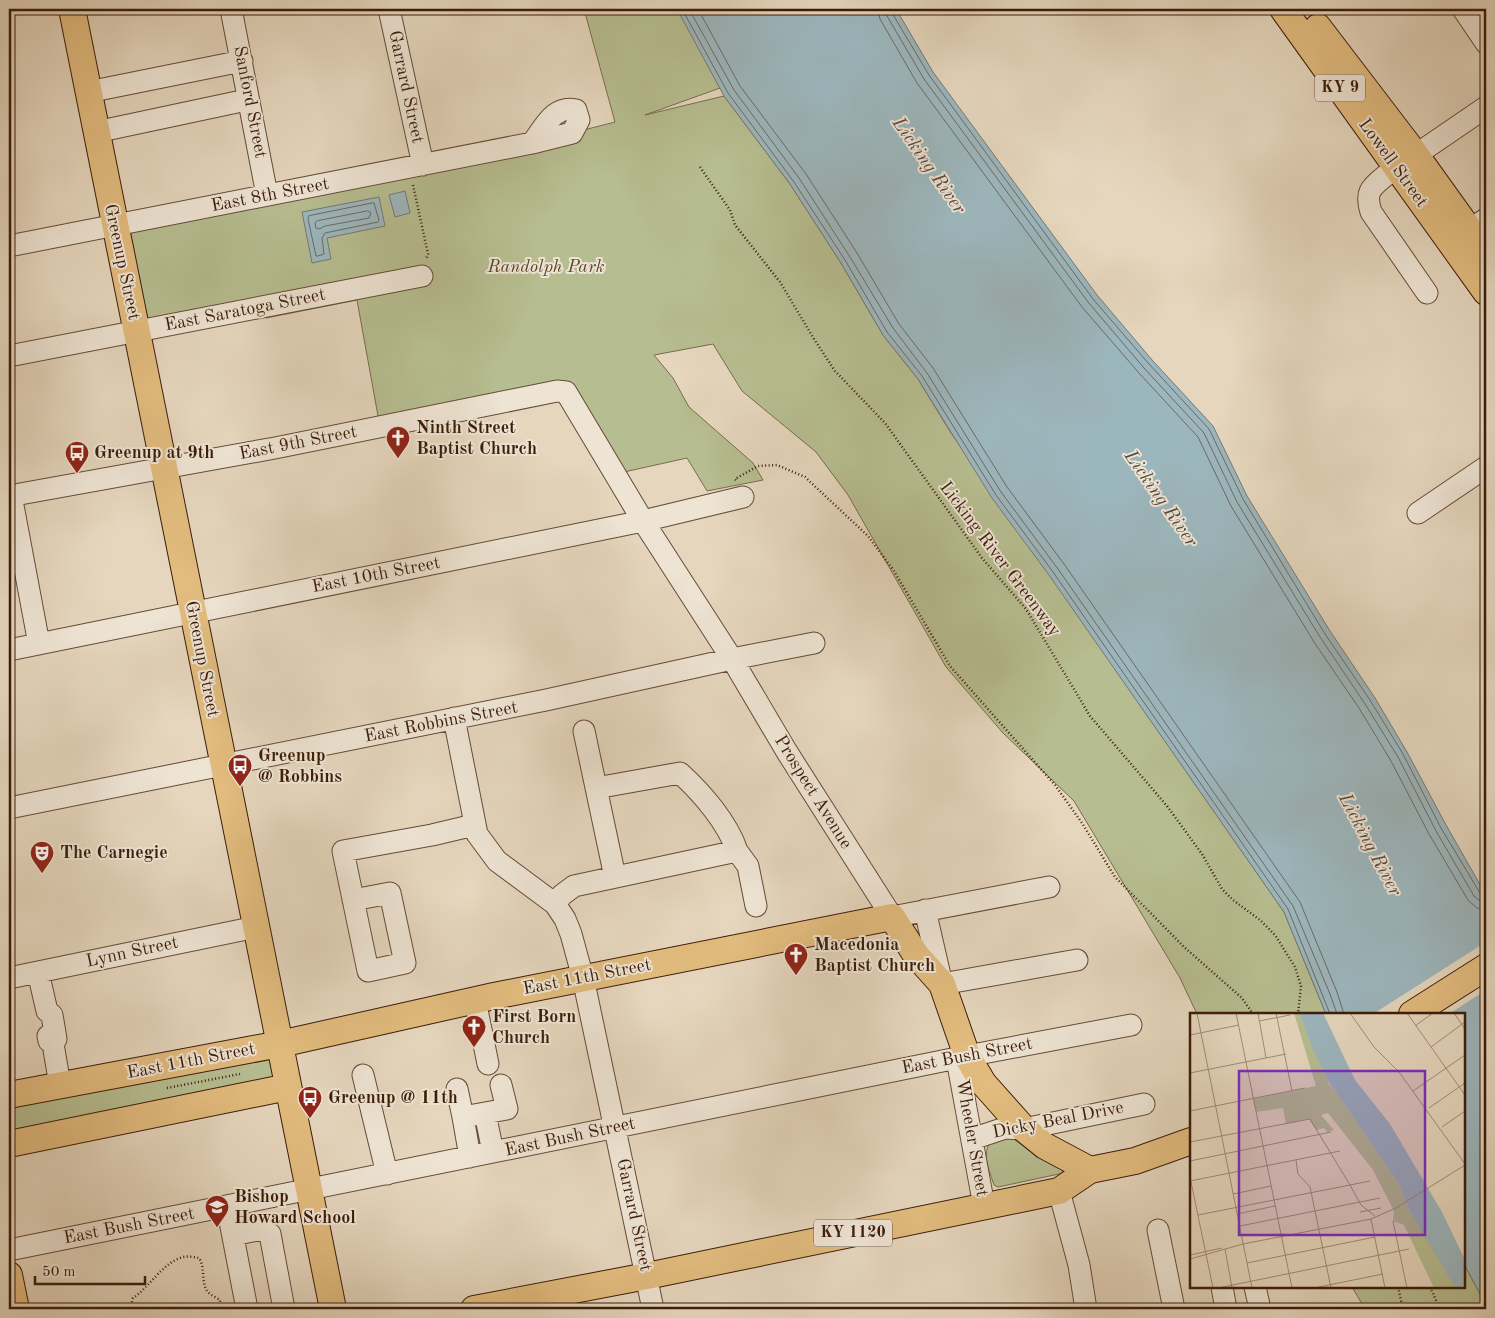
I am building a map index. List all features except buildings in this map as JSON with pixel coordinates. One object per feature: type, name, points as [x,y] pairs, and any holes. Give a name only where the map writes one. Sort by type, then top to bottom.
[{"type":"main road","name":"Greenup Street","points":[[72,9],[333,1309]]},
{"type":"main road","name":"Lowell Street","points":[[1283,9],[1406,161],[1478,225],[1486,253]]},
{"type":"main road","name":"Lowell Street","points":[[1305,9],[1406,161],[1486,292]]},
{"type":"main road","name":"East 11th Street","points":[[9,1095],[280,1044],[475,1000],[892,917]]},
{"type":"main road","name":"Prospect Avenue","points":[[892,917],[916,955],[942,984],[963,1063],[1024,1129],[1045,1146],[1090,1170]]},
{"type":"main road","points":[[1414,1013],[1486,967]]},
{"type":"main road","points":[[9,1144],[288,1087]]},
{"type":"main road","name":"KY 1120","points":[[485,1308],[1059,1191],[1090,1170],[1123,1164],[1190,1141]]},
{"type":"main road","points":[[9,1275],[16,1309]]},
{"type":"street","name":"Sanford Street","points":[[231,9],[267,195]]},
{"type":"street","name":"Garrard Street","points":[[390,9],[416,166]]},
{"type":"street","points":[[1463,9],[1486,43]]},
{"type":"street","points":[[88,92],[242,61]]},
{"type":"street","points":[[96,132],[237,102]]},
{"type":"street","points":[[1427,293],[1371,212],[1368,196],[1373,185],[1486,106]]},
{"type":"street","name":"East 8th Street","points":[[9,246],[532,143]]},
{"type":"street","name":"East Saratoga Street","points":[[9,356],[422,276]]},
{"type":"street","name":"East 9th Street","points":[[10,496],[275,448],[557,391]]},
{"type":"street","name":"Prospect Avenue","points":[[557,391],[566,392],[643,522],[732,659],[787,752],[892,917]]},
{"type":"street","points":[[1418,513],[1486,467]]},
{"type":"street","points":[[10,496],[39,644]]},
{"type":"street","name":"East 10th Street","points":[[9,650],[643,522],[743,497]]},
{"type":"street","name":"East Robbins Street","points":[[9,808],[546,700],[814,643]]},
{"type":"street","name":"Garrard Street","points":[[454,718],[477,834],[497,861],[555,904],[571,934],[583,978],[653,1309]]},
{"type":"street","points":[[584,731],[615,877]]},
{"type":"street","points":[[596,788],[680,774],[694,786],[732,835],[737,851],[748,866],[756,906]]},
{"type":"street","points":[[353,900],[343,851],[432,835],[474,825]]},
{"type":"street","points":[[555,904],[562,895],[574,886],[737,851]]},
{"type":"street","name":"East 11th Street","points":[[892,917],[1049,887]]},
{"type":"street","points":[[925,910],[942,984],[1077,960]]},
{"type":"street","name":"Lynn Street","points":[[9,978],[256,927]]},
{"type":"street","points":[[38,972],[60,1085]]},
{"type":"street","points":[[475,1000],[488,1064]]},
{"type":"street","name":"East Bush Street","points":[[9,1250],[615,1127],[963,1063],[1131,1024]]},
{"type":"street","name":"Wheeler Street","points":[[963,1063],[972,1139],[984,1206]]},
{"type":"street","points":[[363,1075],[387,1174]]},
{"type":"street","points":[[463,1117],[507,1109],[501,1085]]},
{"type":"street","points":[[457,1089],[470,1157]]},
{"type":"street","name":"Dicky Beal Drive","points":[[972,1139],[1005,1128],[1024,1129],[1144,1104]]},
{"type":"street","points":[[485,1113],[493,1152]]},
{"type":"street","points":[[1059,1191],[1079,1265],[1086,1309]]},
{"type":"street","points":[[227,1206],[247,1309]]},
{"type":"street","points":[[233,1235],[262,1229],[270,1234],[284,1309]]},
{"type":"street","points":[[1158,1230],[1174,1309]]},
{"type":"street","points":[[1222,1288],[1226,1309]]},
{"type":"street","points":[[1255,1288],[1260,1309]]},
{"type":"path","points":[[416,166],[428,254],[422,276]]},
{"type":"path","name":"Licking River Greenway","points":[[700,167],[730,210],[735,225],[780,282],[835,371],[885,423],[982,558],[1026,609],[1090,716],[1167,806],[1202,854],[1222,889],[1275,935],[1295,967],[1301,986],[1298,1013]]},
{"type":"path","points":[[743,497],[735,479],[758,466],[777,465],[805,477],[868,536],[894,571],[950,666],[1055,785],[1082,823],[1115,877],[1184,946],[1242,998],[1252,1013]]},
{"type":"path","points":[[125,1309],[130,1309],[133,1298],[142,1292],[159,1273],[183,1257],[199,1258],[203,1263],[204,1285],[208,1292],[220,1300],[221,1309]]},
{"type":"path","points":[[1398,1288],[1403,1309]]},
{"type":"path","points":[[1430,1288],[1440,1309]]},
{"type":"path","points":[[95,1306],[107,1309]]},
{"type":"green space","name":"Randolph Park","points":[[584,9],[680,9],[720,88],[645,115],[724,96],[790,184],[841,263],[883,335],[918,379],[951,433],[1284,912],[1326,1013],[1197,1013],[1180,978],[1074,801],[1003,733],[946,667],[848,495],[816,452],[742,391],[713,344],[654,355],[673,378],[689,407],[753,463],[763,480],[707,491],[687,458],[615,474],[566,392],[380,427],[357,300],[266,318],[263,308],[136,331],[114,225],[572,133],[615,122]]},
{"type":"green space","points":[[280,1044],[288,1087],[9,1144],[9,1095]]},
{"type":"green space","points":[[1011,1137],[1038,1157],[1062,1167],[1063,1172],[998,1187],[994,1185],[987,1164],[987,1149],[989,1144]]},
{"type":"green space","points":[[1465,1266],[1486,1305],[1486,1309],[1365,1309],[1353,1288],[1465,1288]]},
{"type":"water","name":"Licking River","points":[[677,9],[896,9],[933,72],[1097,295],[1153,361],[1213,426],[1247,496],[1330,631],[1375,698],[1486,895],[1486,1305],[1465,1266],[1465,1013],[1326,1013],[1284,912],[1049,575],[992,498],[918,379],[883,335],[841,263],[790,184],[724,96]]},
{"type":"water","points":[[405,191],[410,213],[395,217],[389,195]]},
{"type":"water","points":[[379,197],[385,226],[327,238],[331,259],[312,263],[302,212]]},
{"type":"pier","points":[[1486,942],[1486,990],[1451,1013],[1375,1013]]},
{"type":"place","name":"Ninth Street Baptist Church","points":[[398,459]]},
{"type":"place","name":"Greenup at 9th","points":[[77,474]]},
{"type":"place","name":"Greenup @ Robbins","points":[[240,787]]},
{"type":"place","name":"The Carnegie","points":[[42,874]]},
{"type":"place","name":"Macedonia Baptist Church","points":[[796,976]]},
{"type":"place","name":"First Born Church","points":[[474,1048]]},
{"type":"place","name":"Greenup @ 11th","points":[[310,1119]]},
{"type":"place","name":"Bishop Howard School","points":[[217,1228]]}]
